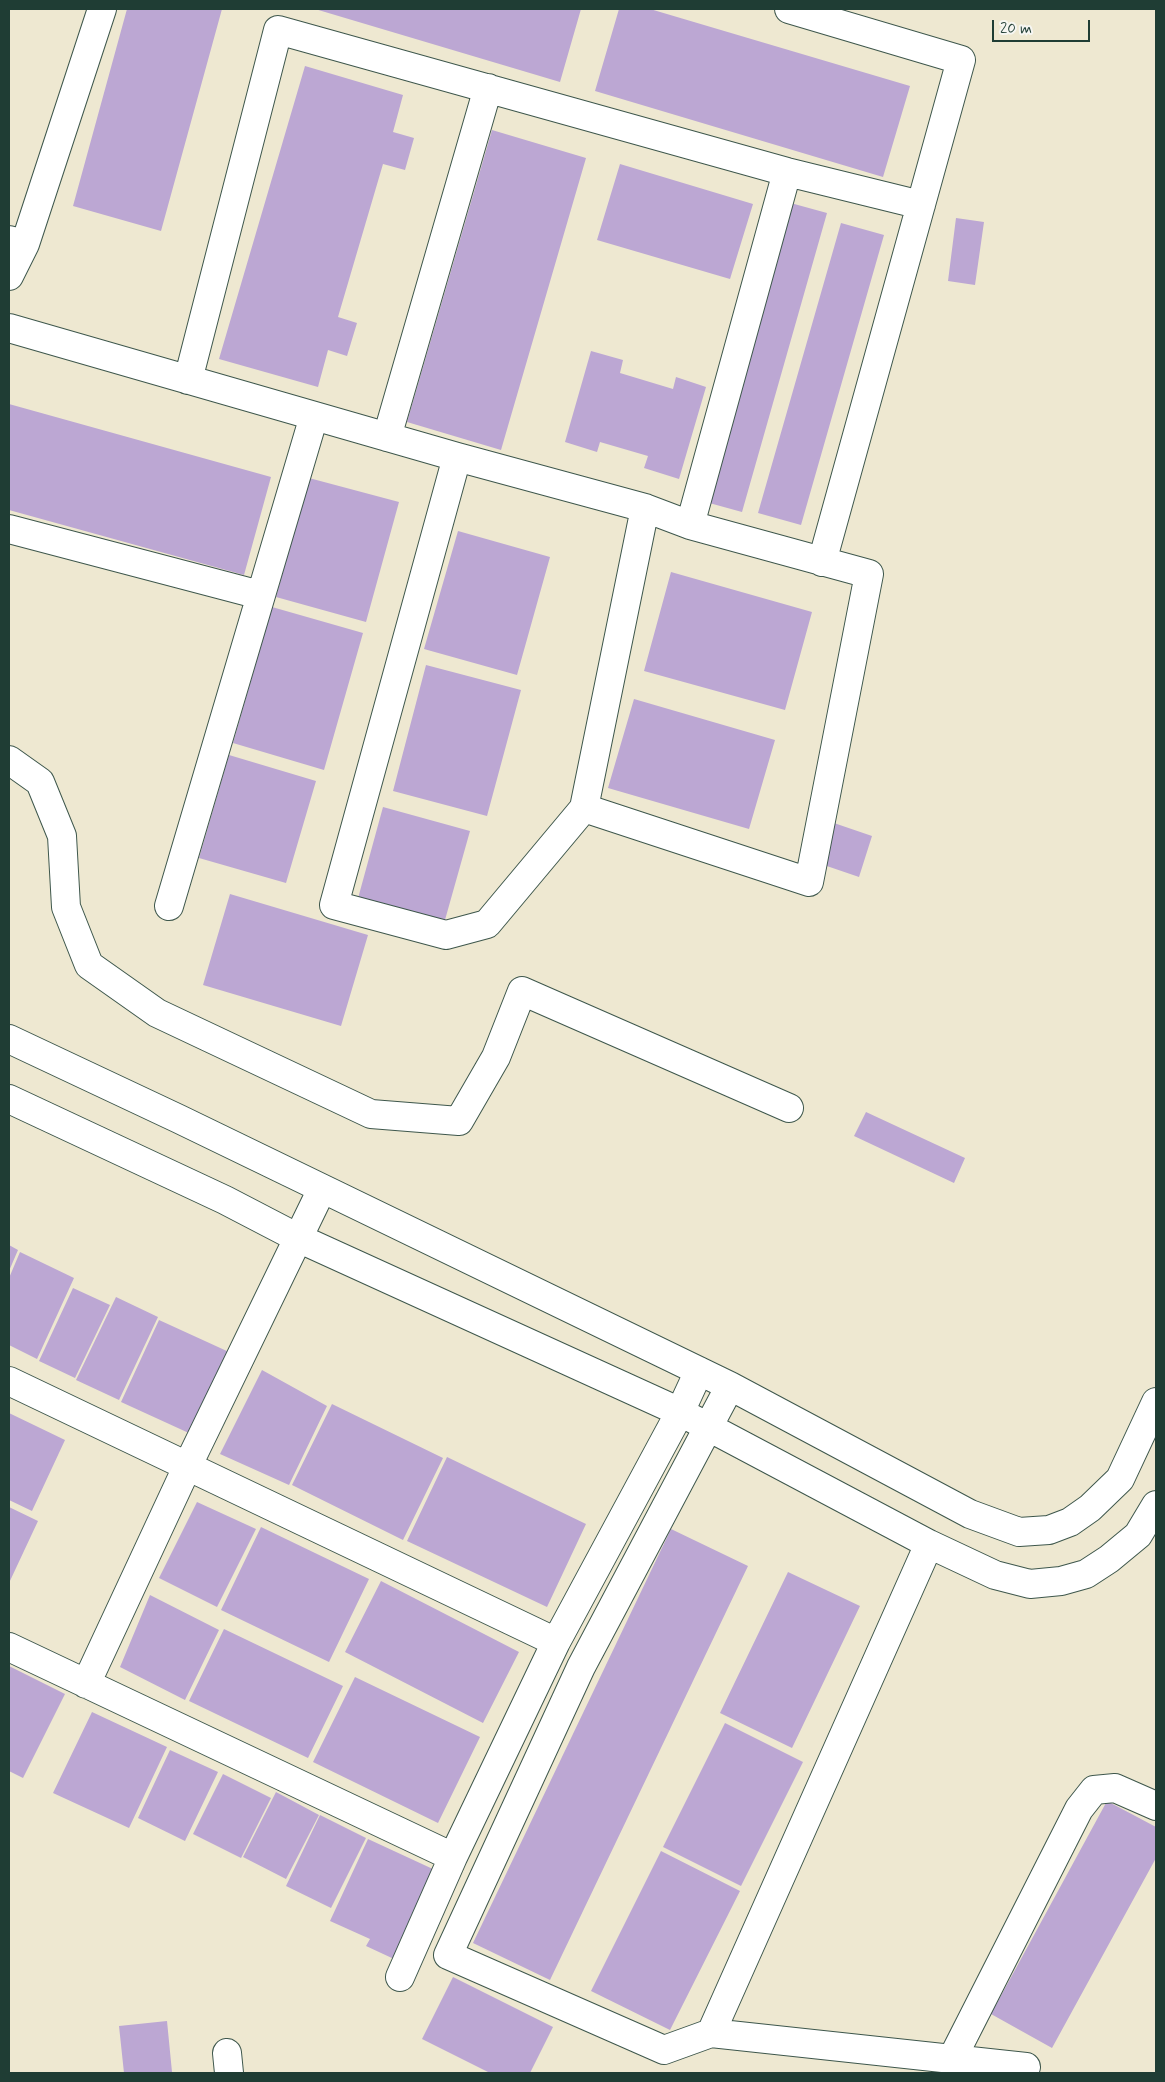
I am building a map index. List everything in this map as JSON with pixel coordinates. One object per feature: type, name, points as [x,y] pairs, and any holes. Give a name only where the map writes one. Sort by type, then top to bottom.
[{"type":"street","points":[[9,276],[17,242],[102,9]]},
{"type":"street","points":[[789,9],[961,60],[822,562]]},
{"type":"street","points":[[188,380],[278,30],[787,172],[921,204]]},
{"type":"street","points":[[387,437],[488,88]]},
{"type":"street","points":[[690,525],[787,172]]},
{"type":"street","points":[[9,328],[457,457],[646,508],[690,525],[869,574],[809,882],[584,808]]},
{"type":"street","points":[[169,906],[314,416]]},
{"type":"street","points":[[457,457],[334,904],[446,936],[487,924],[584,808],[646,508]]},
{"type":"street","points":[[9,529],[260,596]]},
{"type":"street","points":[[9,760],[40,782],[62,836],[66,907],[89,965],[157,1013],[371,1114],[460,1121],[496,1057],[522,991],[789,1108]]},
{"type":"street","points":[[9,1039],[179,1118],[730,1386],[970,1514],[1019,1532],[1049,1530],[1070,1522],[1120,1479],[1156,1402]]},
{"type":"street","points":[[9,1100],[225,1200],[298,1238],[680,1412],[929,1544],[995,1575],[1030,1584],[1061,1580],[1086,1574],[1109,1559],[1138,1535],[1156,1505]]},
{"type":"street","points":[[86,1684],[188,1465],[322,1189]]},
{"type":"street","points":[[400,1977],[453,1857],[556,1642],[680,1412],[699,1371]]},
{"type":"street","points":[[9,1381],[556,1642]]},
{"type":"street","points":[[730,1386],[581,1667],[448,1955],[664,2050],[710,2033],[1026,2067]]},
{"type":"street","points":[[710,2033],[929,1544]]},
{"type":"street","points":[[9,1647],[453,1857]]},
{"type":"street","points":[[952,2059],[1079,1809],[1089,1796],[1094,1790],[1115,1788],[1156,1806]]},
{"type":"building","points":[[127,9],[222,9],[161,231],[73,206]]},
{"type":"building","points":[[315,9],[581,9],[560,82]]},
{"type":"building","points":[[619,9],[650,9],[910,86],[883,177],[595,91]]},
{"type":"building","points":[[305,66],[403,95],[393,132],[414,138],[405,170],[383,164],[338,317],[357,323],[347,356],[328,350],[318,387],[219,359]]},
{"type":"building","points":[[492,130],[586,158],[501,450],[407,422]]},
{"type":"building","points":[[620,164],[753,204],[730,279],[597,240]]},
{"type":"building","points":[[787,202],[827,213],[742,512],[702,501]]},
{"type":"building","points":[[956,218],[984,222],[975,285],[948,281]]},
{"type":"building","points":[[841,223],[884,235],[801,525],[758,513]]},
{"type":"building","points":[[591,351],[623,360],[620,373],[673,389],[676,377],[706,387],[679,479],[644,468],[648,456],[600,442],[597,452],[565,442]]},
{"type":"building","points":[[9,404],[271,477],[244,575],[9,510]]},
{"type":"building","points":[[309,478],[399,502],[366,622],[276,597]]},
{"type":"building","points":[[458,531],[550,557],[517,675],[424,649]]},
{"type":"building","points":[[671,572],[812,612],[785,710],[644,671]]},
{"type":"building","points":[[272,607],[363,633],[324,770],[233,743]]},
{"type":"building","points":[[426,665],[521,690],[487,816],[393,791]]},
{"type":"building","points":[[634,699],[775,740],[749,829],[608,788]]},
{"type":"building","points":[[229,755],[316,781],[286,883],[199,858]]},
{"type":"building","points":[[383,807],[470,831],[443,927],[357,902]]},
{"type":"building","points":[[831,822],[872,836],[859,877],[818,863]]},
{"type":"building","points":[[230,894],[368,935],[341,1026],[203,985]]},
{"type":"building","points":[[866,1112],[965,1158],[954,1183],[854,1136]]},
{"type":"building","points":[[9,1245],[18,1250],[9,1271]]},
{"type":"building","points":[[20,1252],[74,1278],[37,1359],[9,1345],[9,1278]]},
{"type":"building","points":[[73,1288],[110,1305],[75,1378],[39,1361]]},
{"type":"building","points":[[116,1297],[158,1317],[119,1400],[76,1380]]},
{"type":"building","points":[[159,1320],[229,1352],[191,1434],[121,1402]]},
{"type":"building","points":[[262,1370],[327,1406],[289,1485],[220,1454]]},
{"type":"building","points":[[332,1404],[443,1458],[403,1540],[292,1485]]},
{"type":"building","points":[[9,1413],[65,1440],[32,1511],[9,1500]]},
{"type":"building","points":[[447,1457],[586,1524],[547,1607],[407,1541]]},
{"type":"building","points":[[197,1502],[256,1529],[217,1607],[159,1578]]},
{"type":"building","points":[[9,1507],[38,1521],[9,1583]]},
{"type":"building","points":[[261,1527],[369,1579],[329,1662],[221,1610]]},
{"type":"building","points":[[671,1529],[748,1566],[550,1980],[473,1943]]},
{"type":"building","points":[[788,1572],[860,1606],[792,1748],[720,1713]]},
{"type":"building","points":[[381,1581],[519,1652],[483,1723],[345,1652]]},
{"type":"building","points":[[150,1595],[219,1630],[185,1700],[120,1667]]},
{"type":"building","points":[[224,1629],[343,1686],[308,1758],[189,1701]]},
{"type":"building","points":[[9,1666],[65,1694],[23,1778],[9,1771]]},
{"type":"building","points":[[355,1677],[480,1737],[438,1823],[313,1762]]},
{"type":"building","points":[[92,1712],[167,1747],[129,1828],[53,1793]]},
{"type":"building","points":[[725,1723],[803,1762],[741,1886],[663,1847]]},
{"type":"building","points":[[170,1750],[218,1772],[185,1841],[138,1818]]},
{"type":"building","points":[[223,1774],[271,1798],[241,1858],[193,1834]]},
{"type":"building","points":[[276,1792],[319,1815],[286,1879],[243,1857]]},
{"type":"building","points":[[1107,1801],[1156,1827],[1156,1858],[1052,2048],[991,2014]]},
{"type":"building","points":[[320,1815],[366,1838],[331,1908],[286,1886]]},
{"type":"building","points":[[368,1839],[435,1870],[394,1959],[366,1946],[370,1939],[330,1921]]},
{"type":"building","points":[[661,1851],[740,1891],[670,2030],[591,1991]]},
{"type":"building","points":[[453,1977],[553,2027],[530,2073],[490,2073],[422,2039]]},
{"type":"building","points":[[167,2021],[172,2072],[124,2073],[119,2026]]}]
